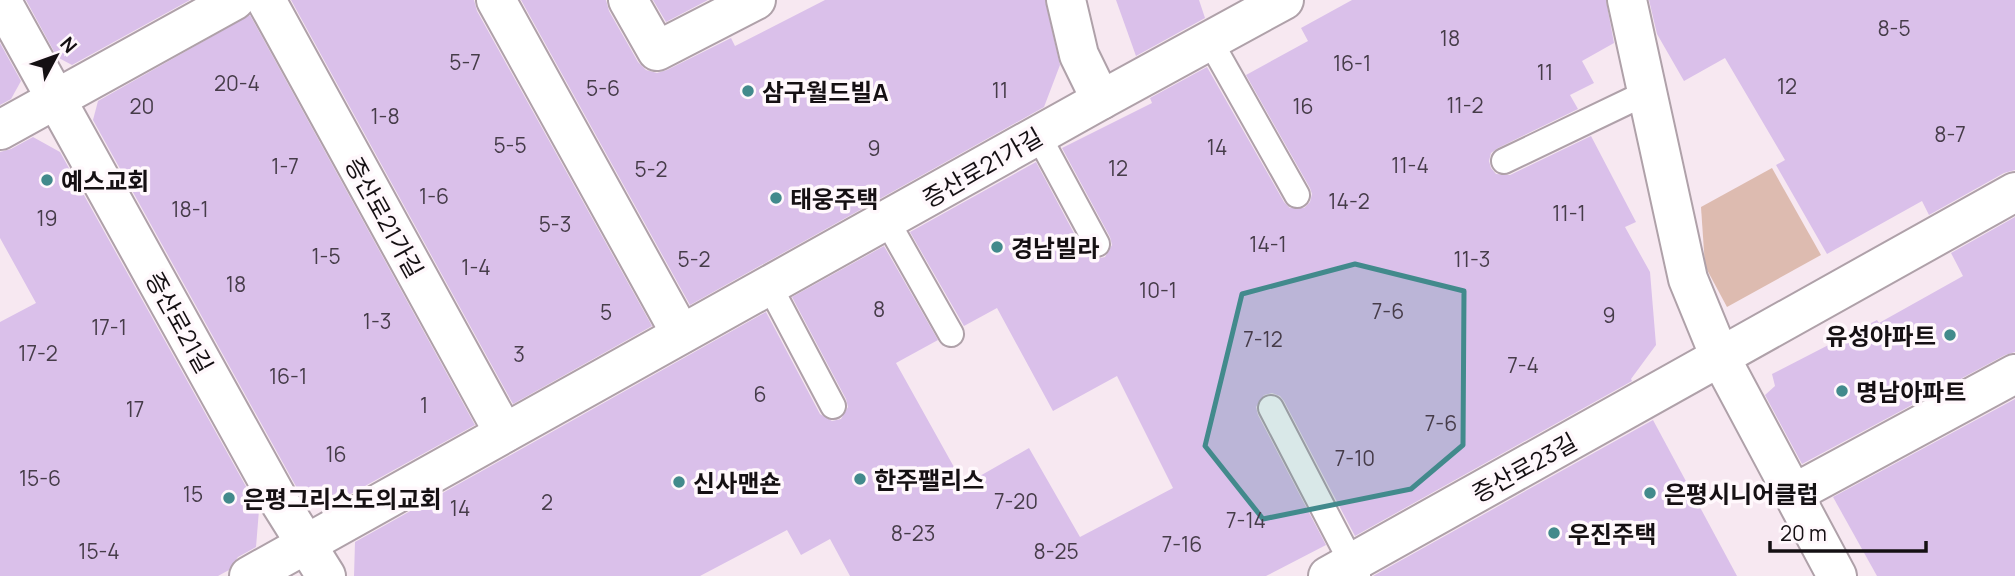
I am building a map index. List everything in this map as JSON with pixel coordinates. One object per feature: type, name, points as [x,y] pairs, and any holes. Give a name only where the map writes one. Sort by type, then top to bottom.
[{"type":"street","name":"증산로21길","points":[[1,0],[279,501],[326,576]]},
{"type":"street","points":[[0,130],[235,0]]},
{"type":"street","name":"증산로21가길","points":[[266,0],[504,433]]},
{"type":"street","points":[[496,0],[681,334]]},
{"type":"street","points":[[628,0],[657,51],[756,0]]},
{"type":"street","points":[[1066,0],[1079,55],[1101,100]]},
{"type":"street","name":"증산로21가길","points":[[306,543],[1284,0]]},
{"type":"street","points":[[1628,0],[1688,279],[1720,357],[1837,576]]},
{"type":"street","name":"증산로23길","points":[[1346,571],[2015,192]]},
{"type":"street","points":[[1793,494],[2015,374]]},
{"type":"street","points":[[249,576],[306,543]]},
{"type":"lane","points":[[1210,41],[1297,195]]},
{"type":"lane","points":[[1504,160],[1647,92]]},
{"type":"lane","points":[[1038,135],[1097,244]]},
{"type":"lane","points":[[887,221],[951,334]]},
{"type":"lane","points":[[769,285],[834,406]]},
{"type":"lane","points":[[1271,408],[1346,571]]},
{"type":"highlighted area","points":[[1355,264],[1464,291],[1463,445],[1411,489],[1263,519],[1205,446],[1242,294]]},
{"type":"shaded area","points":[[1772,168],[1821,255],[1727,307],[1705,266],[1701,207]]},
{"type":"building","points":[[26,0],[190,0],[72,65],[57,57]]},
{"type":"building","points":[[291,0],[474,0],[477,11],[652,326],[513,404]]},
{"type":"building","points":[[521,0],[606,0],[609,11],[638,62],[646,70],[657,73],[731,38],[735,46],[825,0],[1045,0],[1060,65],[1044,107],[690,305]]},
{"type":"building","points":[[653,0],[708,0],[666,22]]},
{"type":"building","points":[[1116,0],[1199,0],[1205,18],[1136,56]]},
{"type":"building","points":[[1352,0],[1606,0],[1614,43],[1582,61],[1594,83],[1570,95],[1578,109],[1498,148],[1491,153],[1489,161],[1496,174],[1510,175],[1591,136],[1636,222],[1625,227],[1650,272],[1656,345],[1632,381],[1355,536],[1284,401],[1272,393],[1264,395],[1256,407],[1258,415],[1326,545],[1266,576],[850,576],[830,539],[801,555],[787,530],[700,576],[354,576],[355,542],[766,312],[820,414],[832,421],[841,419],[848,407],[846,399],[792,297],[884,246],[938,340],[896,363],[964,485],[1029,448],[1080,537],[1173,488],[1117,376],[1053,411],[997,308],[964,326],[910,232],[1036,162],[1084,252],[1096,259],[1105,257],[1112,245],[1110,237],[1062,148],[1152,103],[1150,98],[1207,67],[1284,202],[1290,208],[1304,208],[1310,202],[1310,188],[1246,75],[1308,41],[1301,28]]},
{"type":"building","points":[[1649,0],[2015,0],[2015,170],[2004,173],[1929,215],[1922,201],[1827,254],[1776,165],[1785,160],[1725,58],[1684,81],[1657,34]]},
{"type":"building","points":[[250,15],[475,425],[329,506],[301,494],[298,490],[93,120],[98,101]]},
{"type":"building","points":[[0,43],[21,81],[11,99],[0,105]]},
{"type":"building","points":[[33,137],[60,152],[259,510],[256,547],[238,557],[229,570],[218,576],[0,576],[0,322],[36,303],[0,238],[0,152]]},
{"type":"building","points":[[2015,217],[2015,352],[1802,464],[1765,395],[1775,386],[1772,374],[1877,320],[1879,323],[1963,276],[1951,253]]},
{"type":"building","points":[[2015,399],[2015,576],[1877,576],[1833,497]]},
{"type":"building","points":[[1653,420],[1737,576],[1373,576]]},
{"type":"place","name":"삼구월드빌A","points":[[748,91]]},
{"type":"place","name":"예스교회","points":[[47,180]]},
{"type":"place","name":"태웅주택","points":[[776,198]]},
{"type":"place","name":"경남빌라","points":[[997,247]]},
{"type":"place","name":"유성아파트","points":[[1950,335]]},
{"type":"place","name":"명남아파트","points":[[1842,391]]},
{"type":"place","name":"한주팰리스","points":[[860,479]]},
{"type":"place","name":"신사맨숀","points":[[679,482]]},
{"type":"place","name":"은평시니어클럽","points":[[1650,493]]},
{"type":"place","name":"은평그리스도의교회","points":[[229,498]]},
{"type":"place","name":"우진주택","points":[[1554,533]]}]
